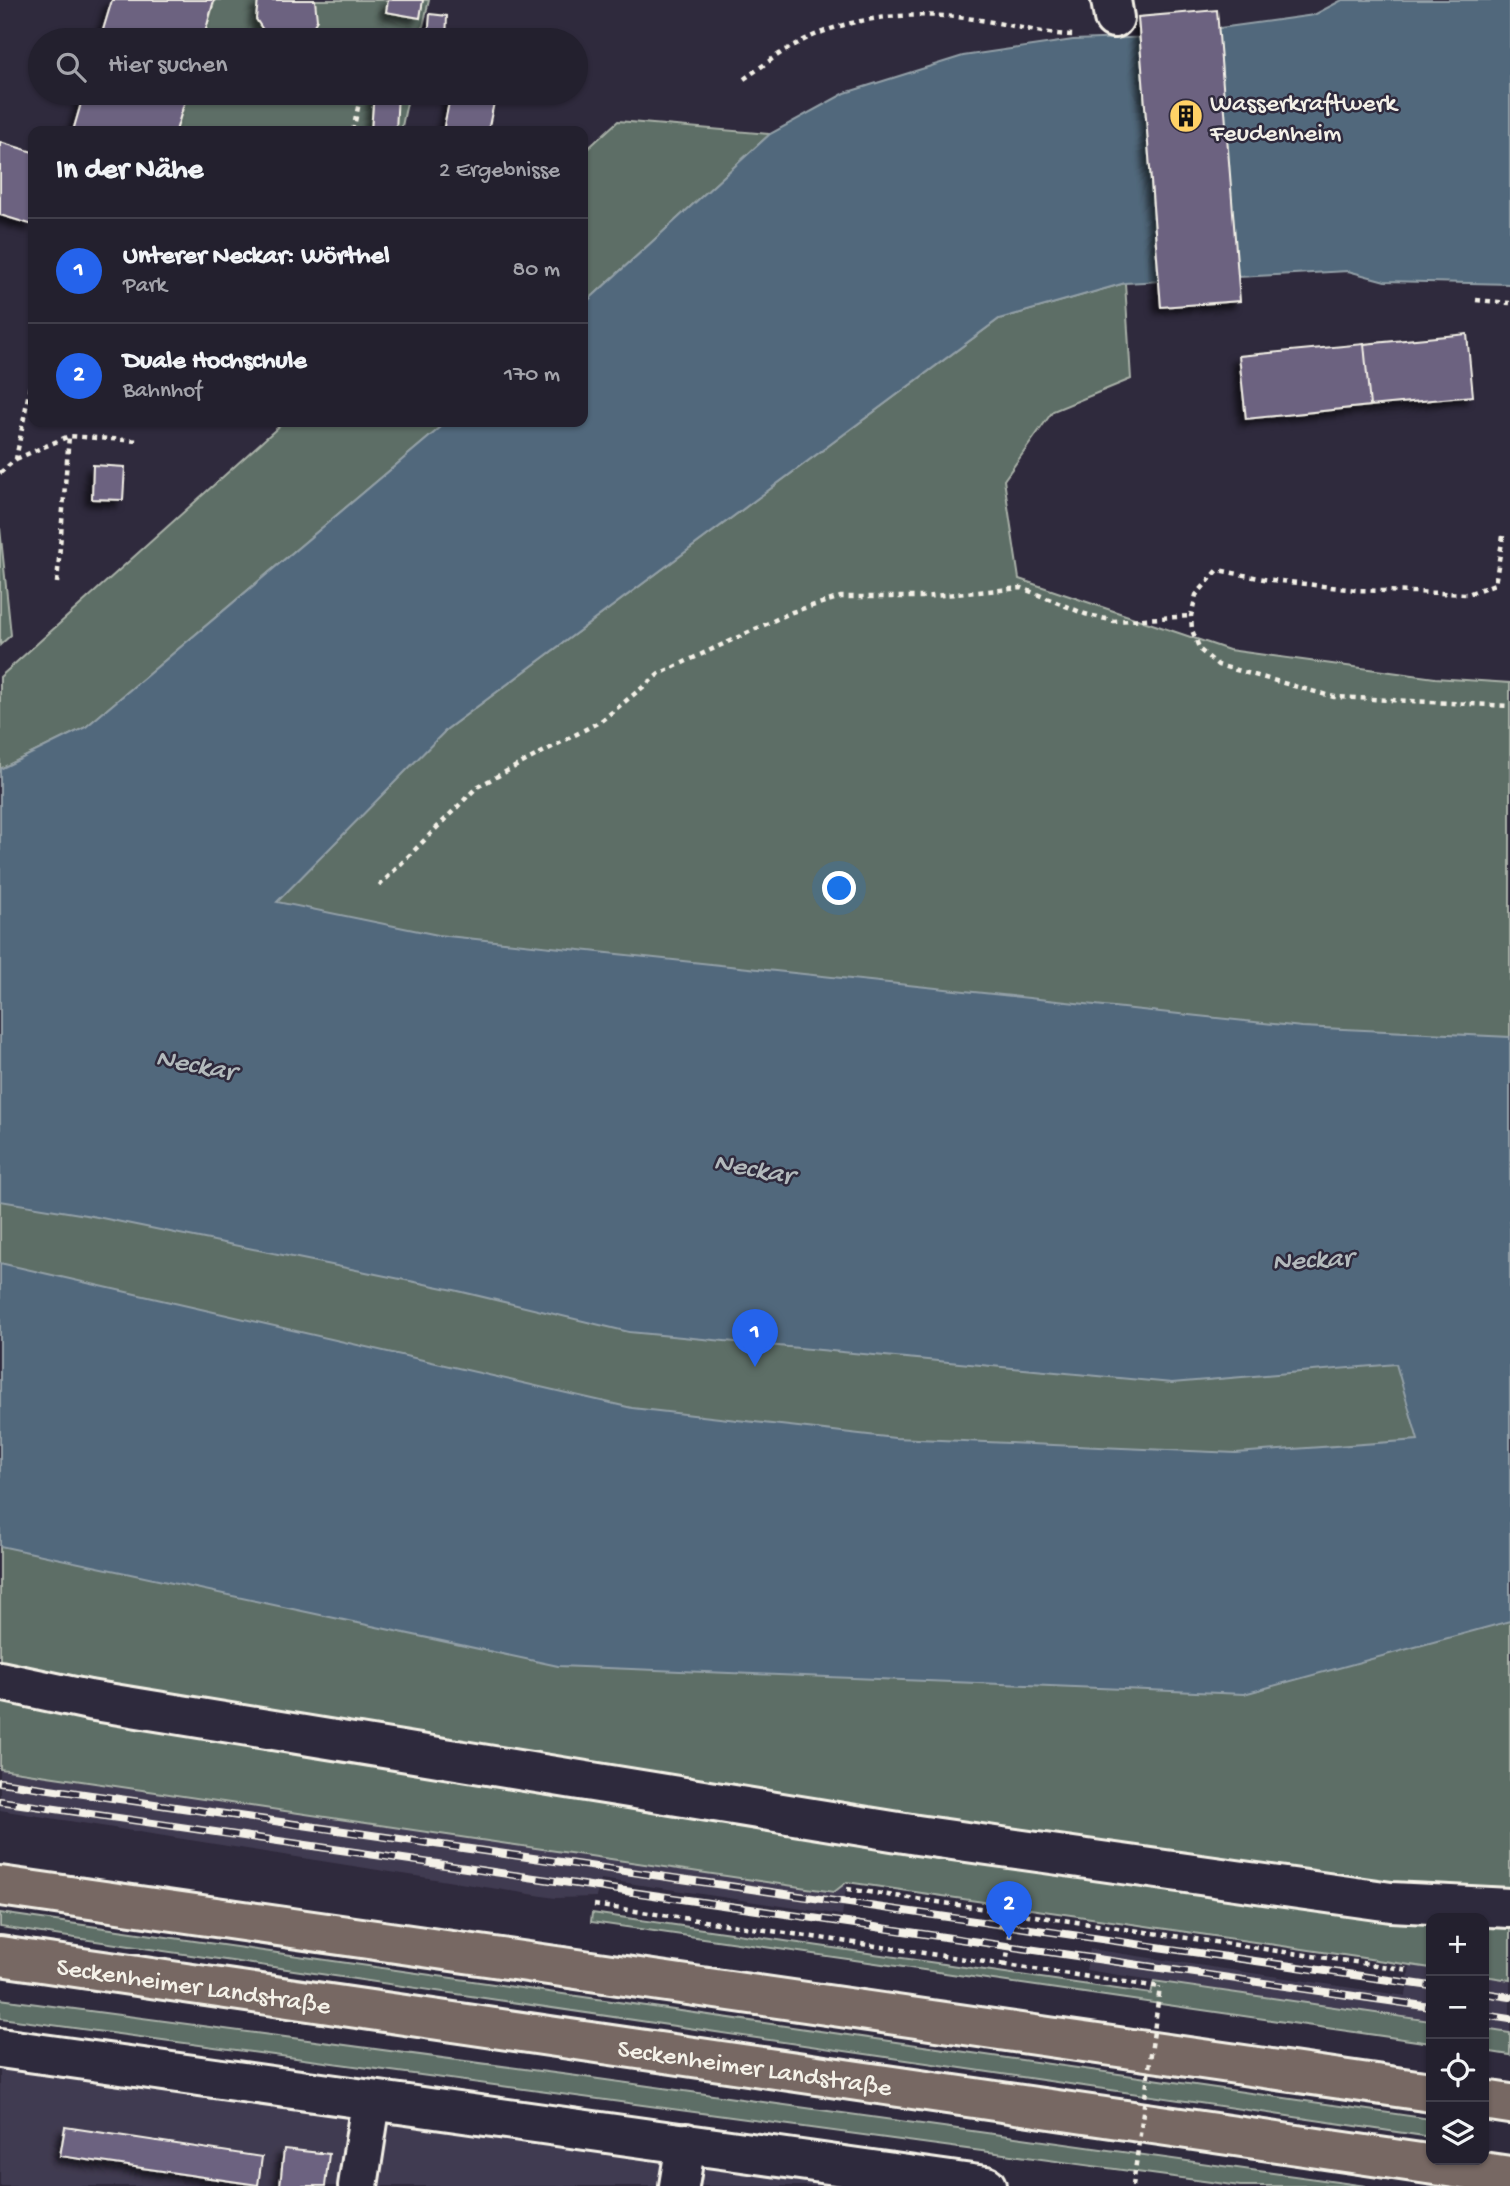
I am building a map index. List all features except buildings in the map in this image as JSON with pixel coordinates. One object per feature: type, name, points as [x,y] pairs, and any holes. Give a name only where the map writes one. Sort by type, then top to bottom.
[{"type":"main road","points":[[0,1886],[1426,2091]]},
{"type":"main road","name":"Seckenheimer Landstraße","points":[[0,1955],[1510,2176]]},
{"type":"main road","points":[[1489,2101],[1510,2104]]},
{"type":"street","points":[[0,1681],[89,1700],[917,1835],[1391,1902],[1510,1908]]},
{"type":"street","points":[[0,2048],[986,2186]]},
{"type":"street","points":[[358,2186],[371,2102]]},
{"type":"street","points":[[679,2186],[686,2143]]},
{"type":"path","points":[[744,79],[794,44],[853,22],[918,14],[991,22],[1038,33],[1104,17]]},
{"type":"path","points":[[355,126],[359,105]]},
{"type":"path","points":[[1476,300],[1510,303]]},
{"type":"path","points":[[16,459],[28,397]]},
{"type":"path","points":[[57,583],[69,436]]},
{"type":"path","points":[[0,473],[16,459],[69,436],[139,441]]},
{"type":"path","points":[[1503,536],[1495,584],[1468,594],[1356,590],[1264,579],[1218,570],[1196,595],[1191,616],[1192,630],[1200,650],[1218,665],[1334,697],[1510,706]]},
{"type":"path","points":[[379,886],[477,786],[601,721],[659,674],[792,612],[841,597],[922,597],[1022,588],[1085,614],[1114,621],[1191,616]]},
{"type":"path","points":[[846,1889],[1410,1970]]},
{"type":"path","points":[[594,1905],[1160,1987],[1133,2186]]},
{"type":"path","points":[[1006,1965],[1013,1913]]},
{"type":"shaded area","points":[[0,1769],[834,1892],[847,1881],[842,1915],[601,1879],[596,1897],[555,1898],[0,1810]]},
{"type":"shaded area","points":[[1090,1949],[1406,1996],[1410,1965],[1426,1967],[1426,2020],[1086,1970]]},
{"type":"shaded area","points":[[1489,1977],[1510,1980],[1510,2033],[1489,2030]]},
{"type":"shaded area","points":[[0,2062],[854,2186],[0,2186]]},
{"type":"green space","points":[[215,0],[429,0],[423,28],[207,28]]},
{"type":"green space","points":[[184,105],[406,105],[402,126],[178,126]]},
{"type":"green space","points":[[618,121],[770,134],[588,300],[588,148]]},
{"type":"green space","points":[[1125,283],[1131,379],[1053,411],[1004,480],[1019,579],[1229,650],[1435,678],[1510,683],[1510,1980],[1489,1977],[1489,1913],[1426,1913],[1426,1967],[847,1882],[834,1892],[0,1769],[0,975],[276,902],[447,729],[999,319]]},
{"type":"green space","points":[[278,427],[441,427],[86,727],[0,769],[0,677]]},
{"type":"green space","points":[[0,528],[11,635],[0,645]]},
{"type":"green space","points":[[0,1913],[1426,2118],[1426,2136],[0,1927]]},
{"type":"green space","points":[[592,1913],[1151,1994],[1154,1981],[1426,2020],[1426,2042],[591,1922]]},
{"type":"green space","points":[[0,1999],[1366,2186],[1240,2186],[0,2018]]},
{"type":"green space","points":[[1489,2030],[1510,2033],[1510,2055],[1489,2052]]},
{"type":"water","name":"Neckar","points":[[1342,0],[1510,0],[1510,284],[1385,281],[1348,271],[1125,283],[999,319],[447,729],[277,902],[438,935],[1302,1027],[1510,1037],[1510,1621],[1244,1694],[558,1666],[0,1546],[0,1263],[632,1408],[895,1438],[1236,1453],[1418,1440],[1396,1364],[1172,1383],[629,1332],[454,1290],[92,1216],[0,1201],[0,769],[86,727],[441,427],[588,427],[588,300],[770,134],[845,93],[963,56],[1073,40],[1154,37],[1314,15]]},
{"type":"railway","points":[[0,1782],[1426,1985]]},
{"type":"railway","points":[[0,1801],[1426,2006]]},
{"type":"railway","points":[[1489,1994],[1510,1997]]},
{"type":"railway","points":[[1489,2016],[1510,2019]]},
{"type":"place","name":"Wasserkraftwerk Feudenheim","points":[[1186,116]]},
{"type":"place","name":"Unterer Neckar: Wörthel","points":[[755,1367]]},
{"type":"place","name":"Duale Hochschule","points":[[1009,1939]]}]
